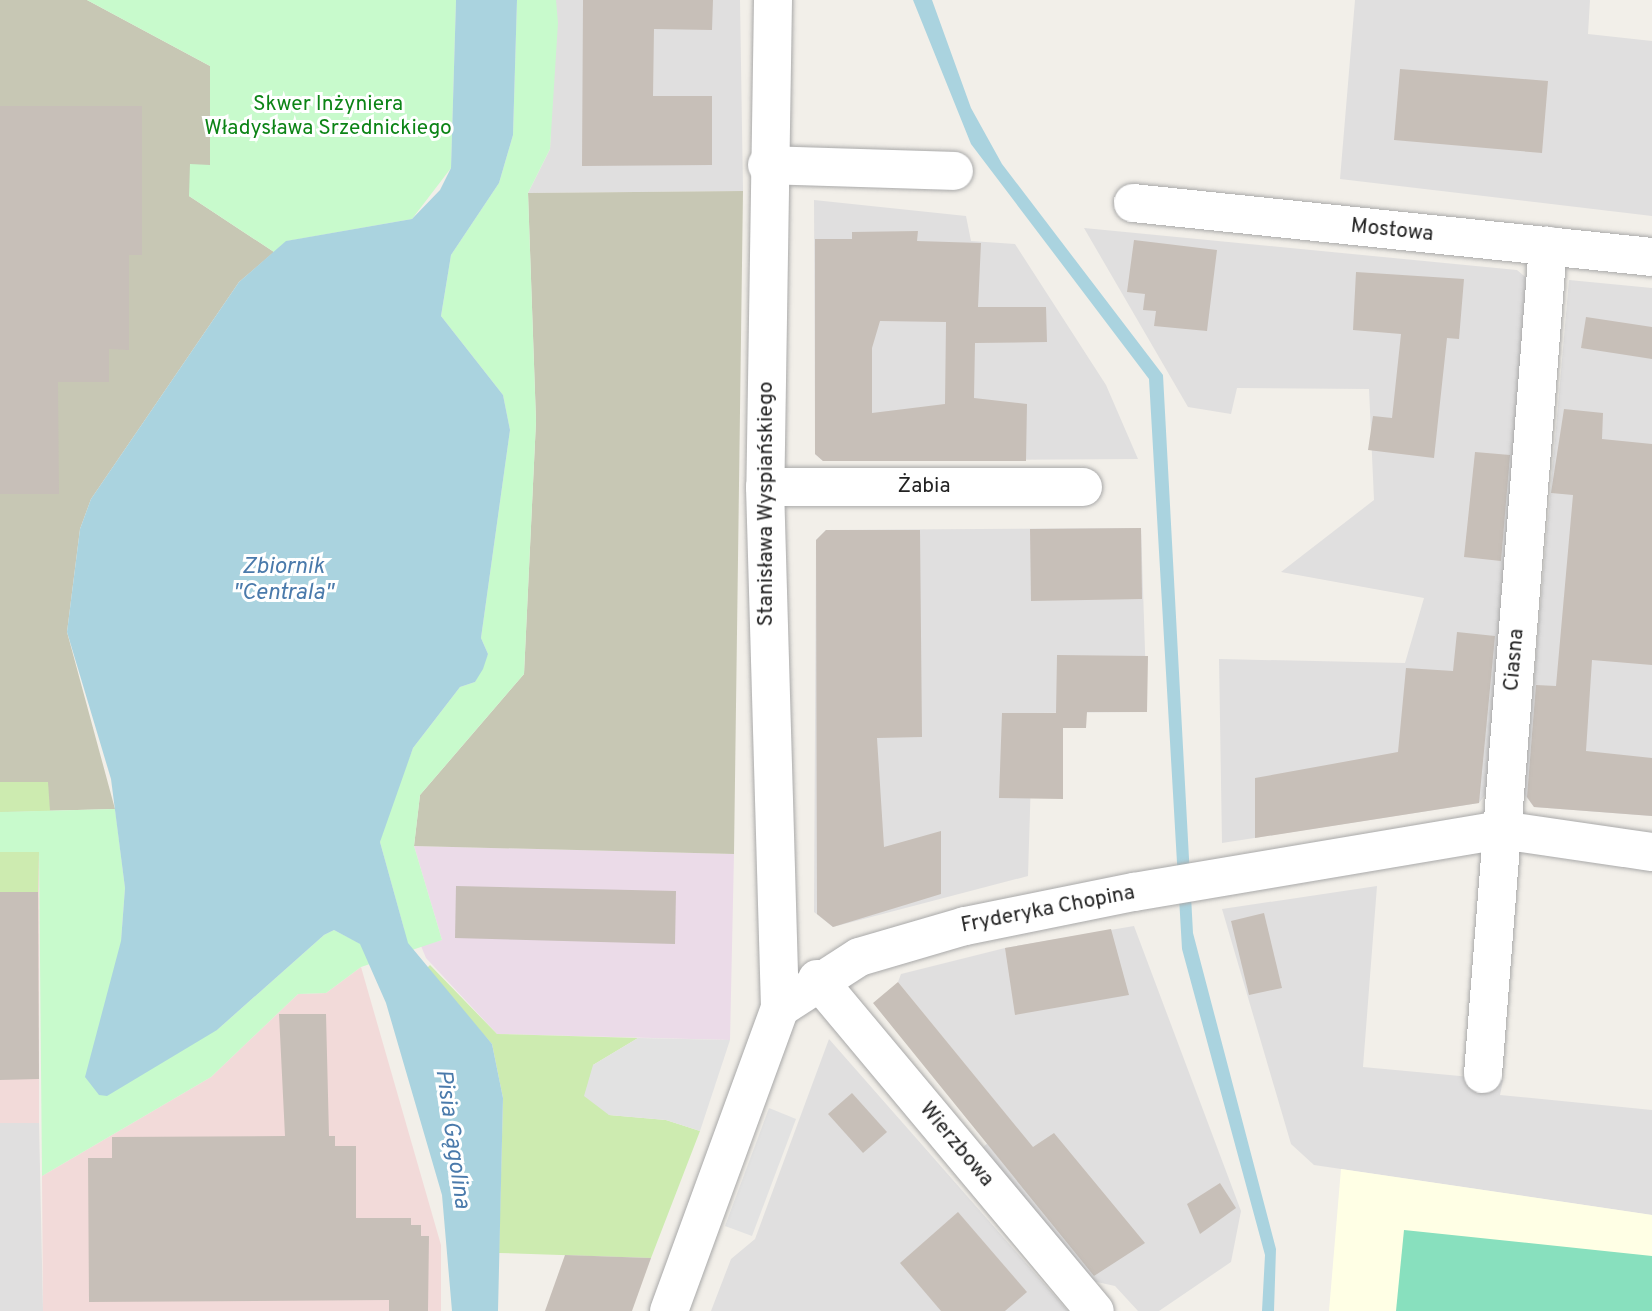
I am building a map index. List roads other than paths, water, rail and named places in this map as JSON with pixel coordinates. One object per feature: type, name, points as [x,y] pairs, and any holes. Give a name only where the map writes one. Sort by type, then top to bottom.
[{"type":"street","name":"Stanisława Wyspiańskiego","points":[[773,0],[767,165],[765,487],[780,1008]]},
{"type":"street","points":[[767,165],[954,171]]},
{"type":"street","name":"Mostowa","points":[[1133,204],[1652,257]]},
{"type":"street","name":"Ciasna","points":[[1483,1074],[1548,246]]},
{"type":"street","name":"Żabia","points":[[765,487],[1083,487]]},
{"type":"street","name":"Fryderyka Chopina","points":[[780,1008],[817,979],[859,957],[965,926],[1134,892],[1243,876],[1502,830],[1652,852]]},
{"type":"street","name":"Wierzbowa","points":[[817,979],[1095,1311]]},
{"type":"street","points":[[669,1311],[780,1008]]},
{"type":"water","name":"Zbiornik \"Centrala\"","points":[[456,0],[517,0],[513,135],[499,183],[451,255],[441,316],[503,395],[510,430],[481,638],[488,654],[475,682],[460,687],[413,748],[380,842],[408,943],[492,1044],[503,1098],[498,1311],[452,1311],[442,1195],[386,1003],[360,944],[334,930],[324,935],[217,1030],[107,1096],[99,1095],[85,1077],[121,941],[125,888],[111,779],[67,632],[80,529],[91,499],[239,282],[286,241],[412,219],[440,190],[451,168]]},
{"type":"water","points":[[913,0],[932,0],[971,108],[1002,164],[1163,375],[1193,933],[1276,1249],[1274,1311],[1262,1311],[1265,1255],[1182,949],[1149,379],[971,144]]},
{"type":"park label","name":"Skwer Inżyniera Władysława Srzednickiego","points":[[328,117]]},
{"type":"water label","name":"Pisia Gągolina","points":[[451,1139]]}]
